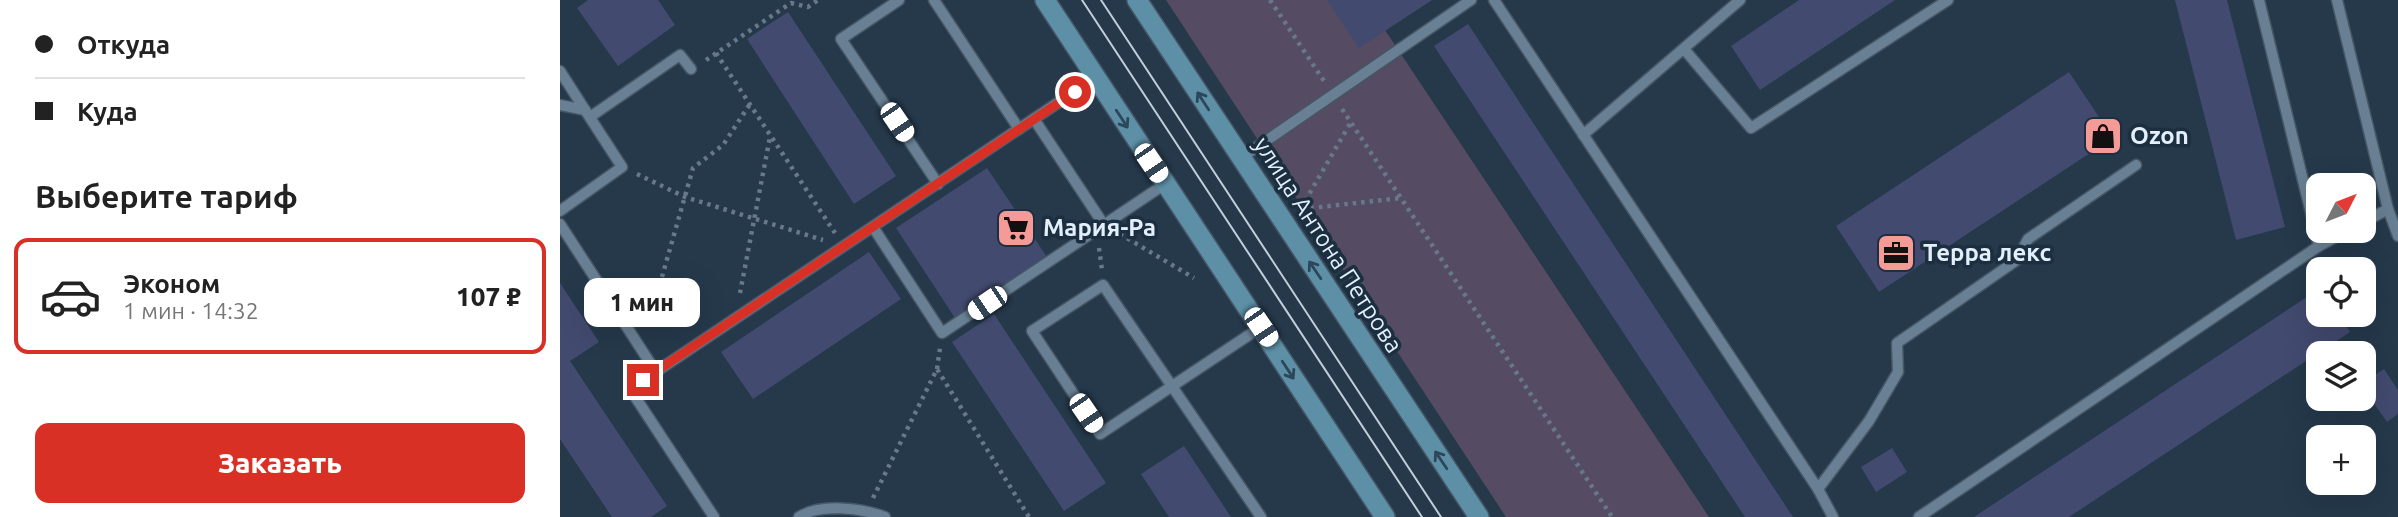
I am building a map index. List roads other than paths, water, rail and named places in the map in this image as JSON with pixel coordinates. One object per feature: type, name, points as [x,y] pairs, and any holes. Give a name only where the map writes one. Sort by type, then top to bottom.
[{"type":"main road","points":[[1045,0],[1385,517]]},
{"type":"main road","name":"улица Антона Петрова","points":[[1137,0],[1479,517]]},
{"type":"lane","points":[[899,0],[841,39],[938,184]]},
{"type":"lane","points":[[934,0],[1019,129]]},
{"type":"lane","points":[[1241,158],[1471,0]]},
{"type":"lane","points":[[1494,0],[1818,489],[1833,517]]},
{"type":"lane","points":[[1583,135],[1740,0]]},
{"type":"lane","points":[[1684,49],[1751,128],[1948,0]]},
{"type":"lane","points":[[2259,0],[2319,246]]},
{"type":"lane","points":[[2337,0],[2388,209],[2398,236]]},
{"type":"lane","points":[[560,105],[587,113],[680,55],[691,69]]},
{"type":"lane","points":[[560,71],[622,167],[560,211]]},
{"type":"lane","points":[[714,517],[630,388],[1096,78]]},
{"type":"lane","points":[[1034,120],[1101,227]]},
{"type":"lane","points":[[1818,489],[1869,421],[1898,372],[1897,343],[2018,260],[2028,239],[2136,165]]},
{"type":"lane","points":[[873,228],[943,333],[1165,184]]},
{"type":"lane","points":[[2376,216],[2388,209]]},
{"type":"lane","points":[[560,224],[656,372]]},
{"type":"lane","points":[[1919,517],[2325,243]]},
{"type":"lane","points":[[1261,327],[1172,386],[1100,434],[1032,331],[1103,285],[1172,386],[1261,517]]},
{"type":"lane","points":[[799,517],[808,511],[867,510],[885,517]]},
{"type":"tram line","points":[[1082,0],[1422,517]]},
{"type":"tram line","points":[[1101,0],[1441,517]]},
{"type":"place","name":"Ozon","points":[[2103,136]]},
{"type":"place","name":"Мария-Ра","points":[[1016,228]]},
{"type":"place","name":"Терра лекс","points":[[1896,253]]}]
